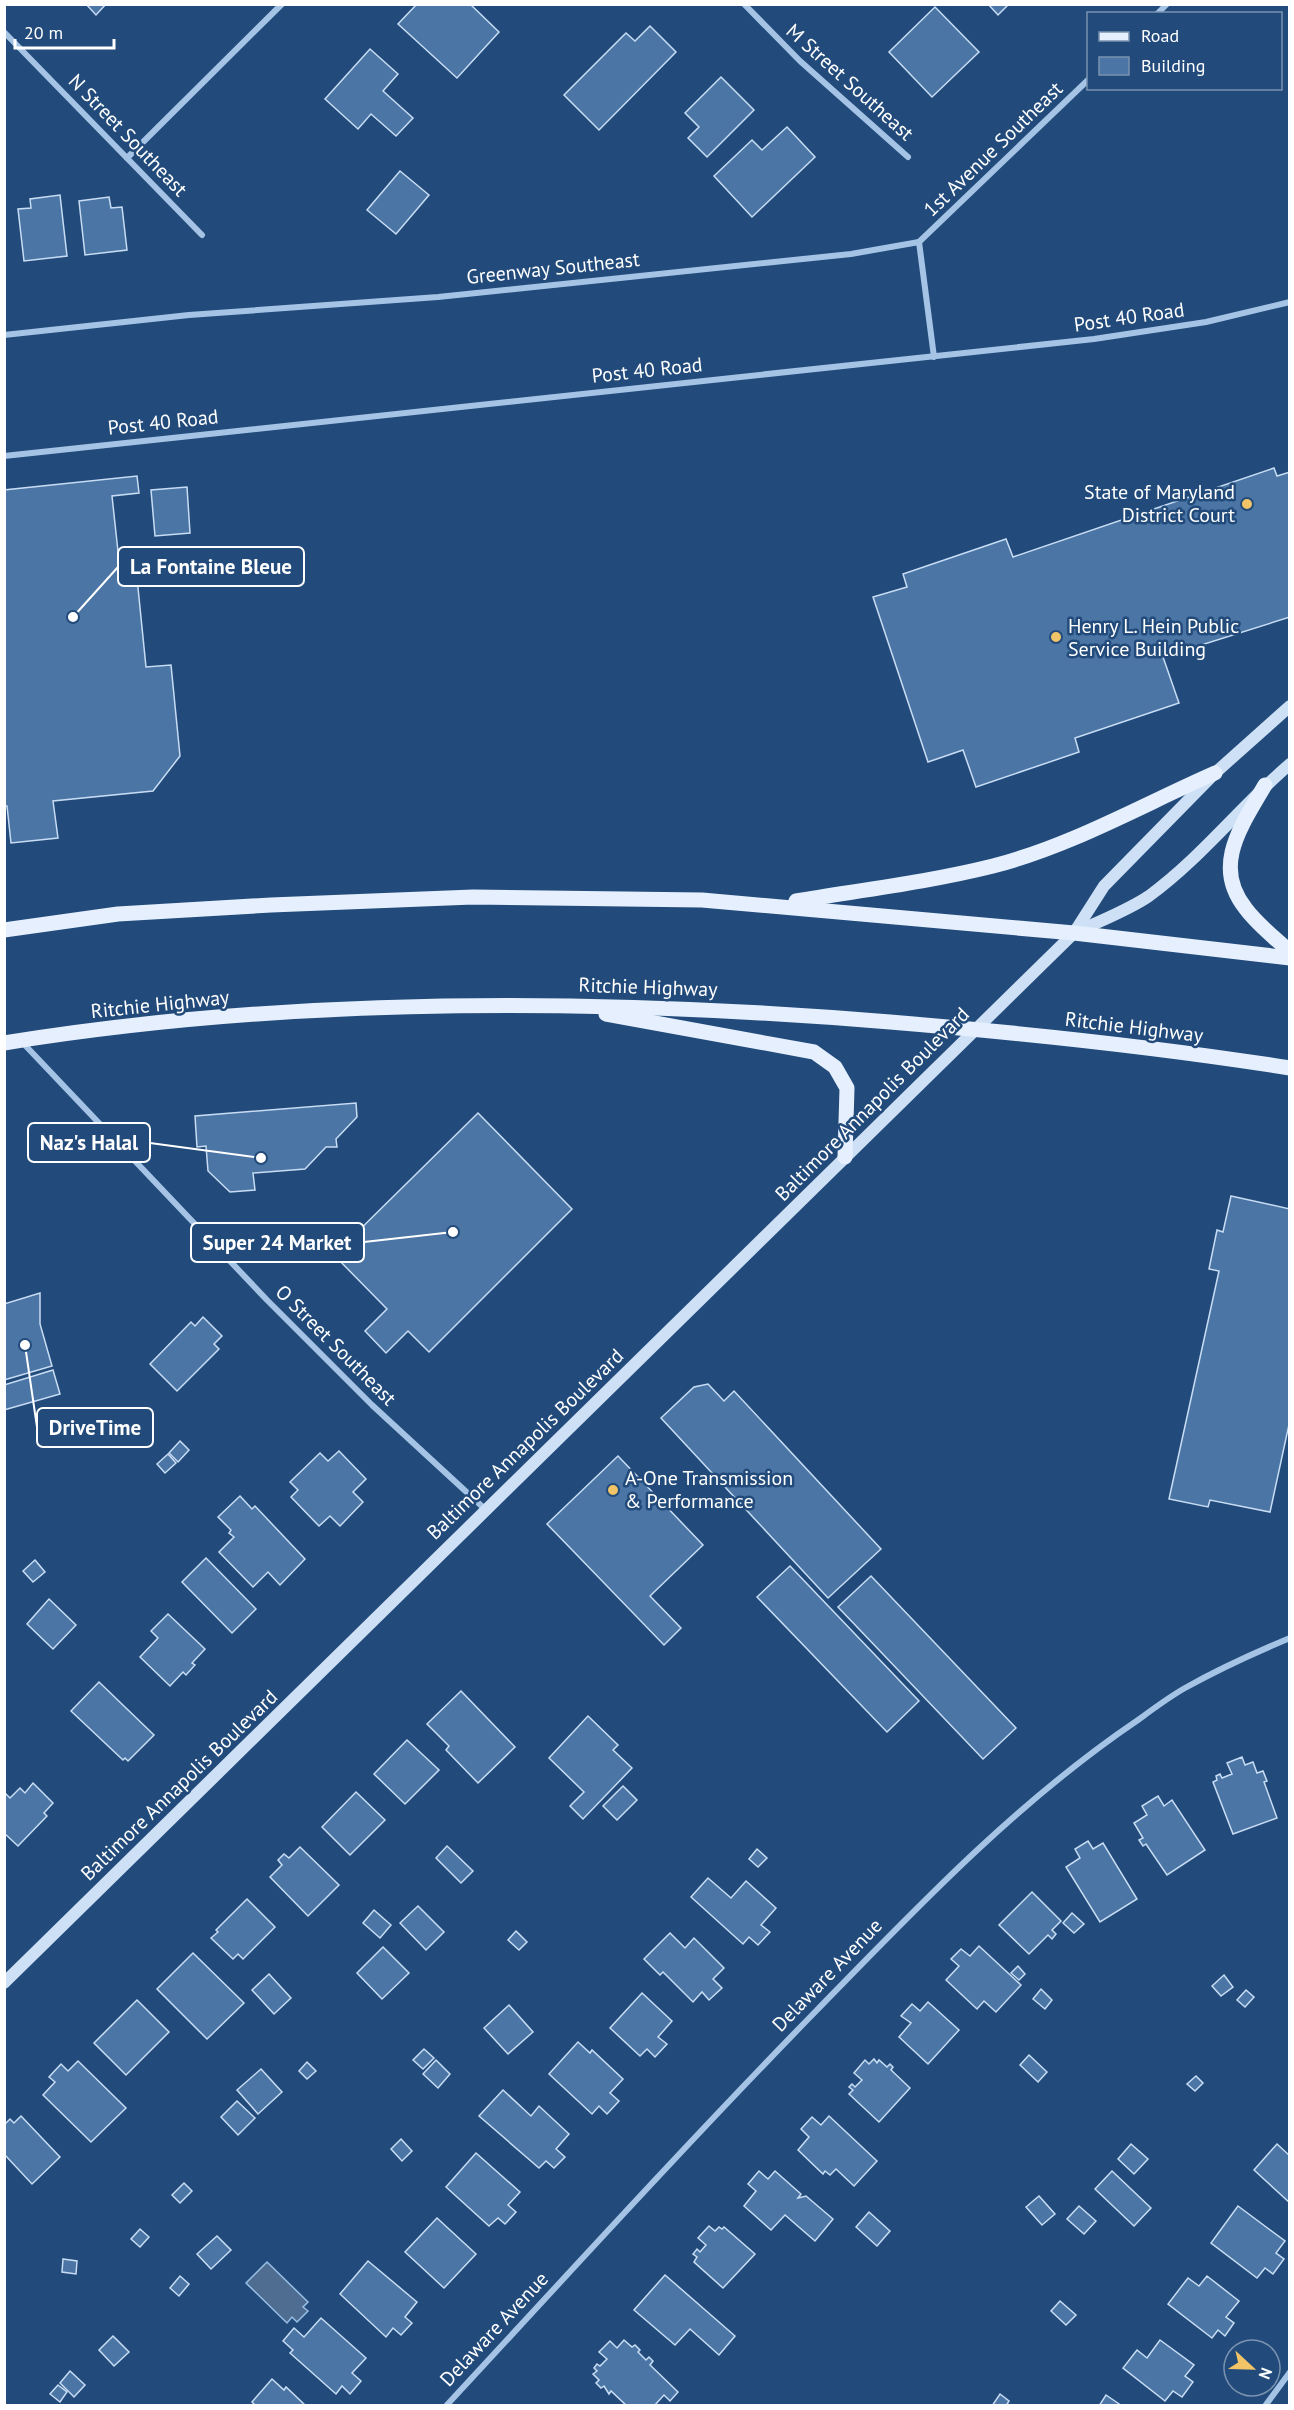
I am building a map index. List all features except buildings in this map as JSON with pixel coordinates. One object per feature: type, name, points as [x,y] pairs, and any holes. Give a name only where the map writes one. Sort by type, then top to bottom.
[{"type":"main road","name":"Baltimore Annapolis Boulevard","points":[[4,1983],[1074,933],[1104,886],[1215,773],[1290,706]]},
{"type":"main road","name":"Baltimore Annapolis Boulevard","points":[[1074,933],[1148,896],[1212,841],[1265,785],[1290,764]]},
{"type":"main road","points":[[774,905],[994,866],[1068,839],[1215,773]]},
{"type":"main road","points":[[1265,785],[1241,826],[1231,850],[1229,873],[1245,909],[1290,952]]},
{"type":"main road","points":[[4,930],[118,914],[473,897],[702,900],[1074,933],[1290,958]]},
{"type":"main road","points":[[556,1005],[814,1052],[835,1067],[847,1088],[845,1157]]},
{"type":"main road","name":"Ritchie Highway","points":[[4,1044],[144,1026],[255,1016],[348,1010],[556,1005],[815,1016],[976,1029],[1121,1045],[1290,1068]]},
{"type":"street","points":[[127,158],[282,4]]},
{"type":"street","name":"M Street Southeast","points":[[744,4],[800,61],[908,157]]},
{"type":"street","name":"N Street Southeast","points":[[4,32],[202,235]]},
{"type":"street","name":"1st Avenue Southeast","points":[[919,242],[1087,82]]},
{"type":"street","points":[[919,242],[934,357]]},
{"type":"street","name":"Greenway Southeast","points":[[4,335],[189,315],[438,297],[851,254],[919,242]]},
{"type":"street","name":"Post 40 Road","points":[[4,456],[1094,339],[1206,322],[1290,302]]},
{"type":"street","name":"O Street Southeast","points":[[22,1041],[267,1300],[372,1405],[486,1510]]},
{"type":"street","name":"Delaware Avenue","points":[[446,2406],[721,2108],[900,1924],[982,1844],[1052,1783],[1115,1735],[1184,1688],[1252,1653],[1290,1638]]},
{"type":"street","points":[[1265,2406],[1290,2372]]},
{"type":"water","points":[[267,2262],[308,2302],[303,2307],[308,2311],[297,2322],[292,2317],[287,2323],[246,2283]]},
{"type":"place","name":"State of Maryland District Court","points":[[1247,504]]},
{"type":"place","name":"La Fontaine Bleue","points":[[73,617]]},
{"type":"place","name":"Henry L. Hein Public Service Building","points":[[1056,637]]},
{"type":"place","name":"Naz's Halal","points":[[261,1158]]},
{"type":"place","name":"Super 24 Market","points":[[453,1232]]},
{"type":"place","name":"DriveTime","points":[[25,1345]]},
{"type":"place","name":"A-One Transmission & Performance","points":[[613,1490]]}]
